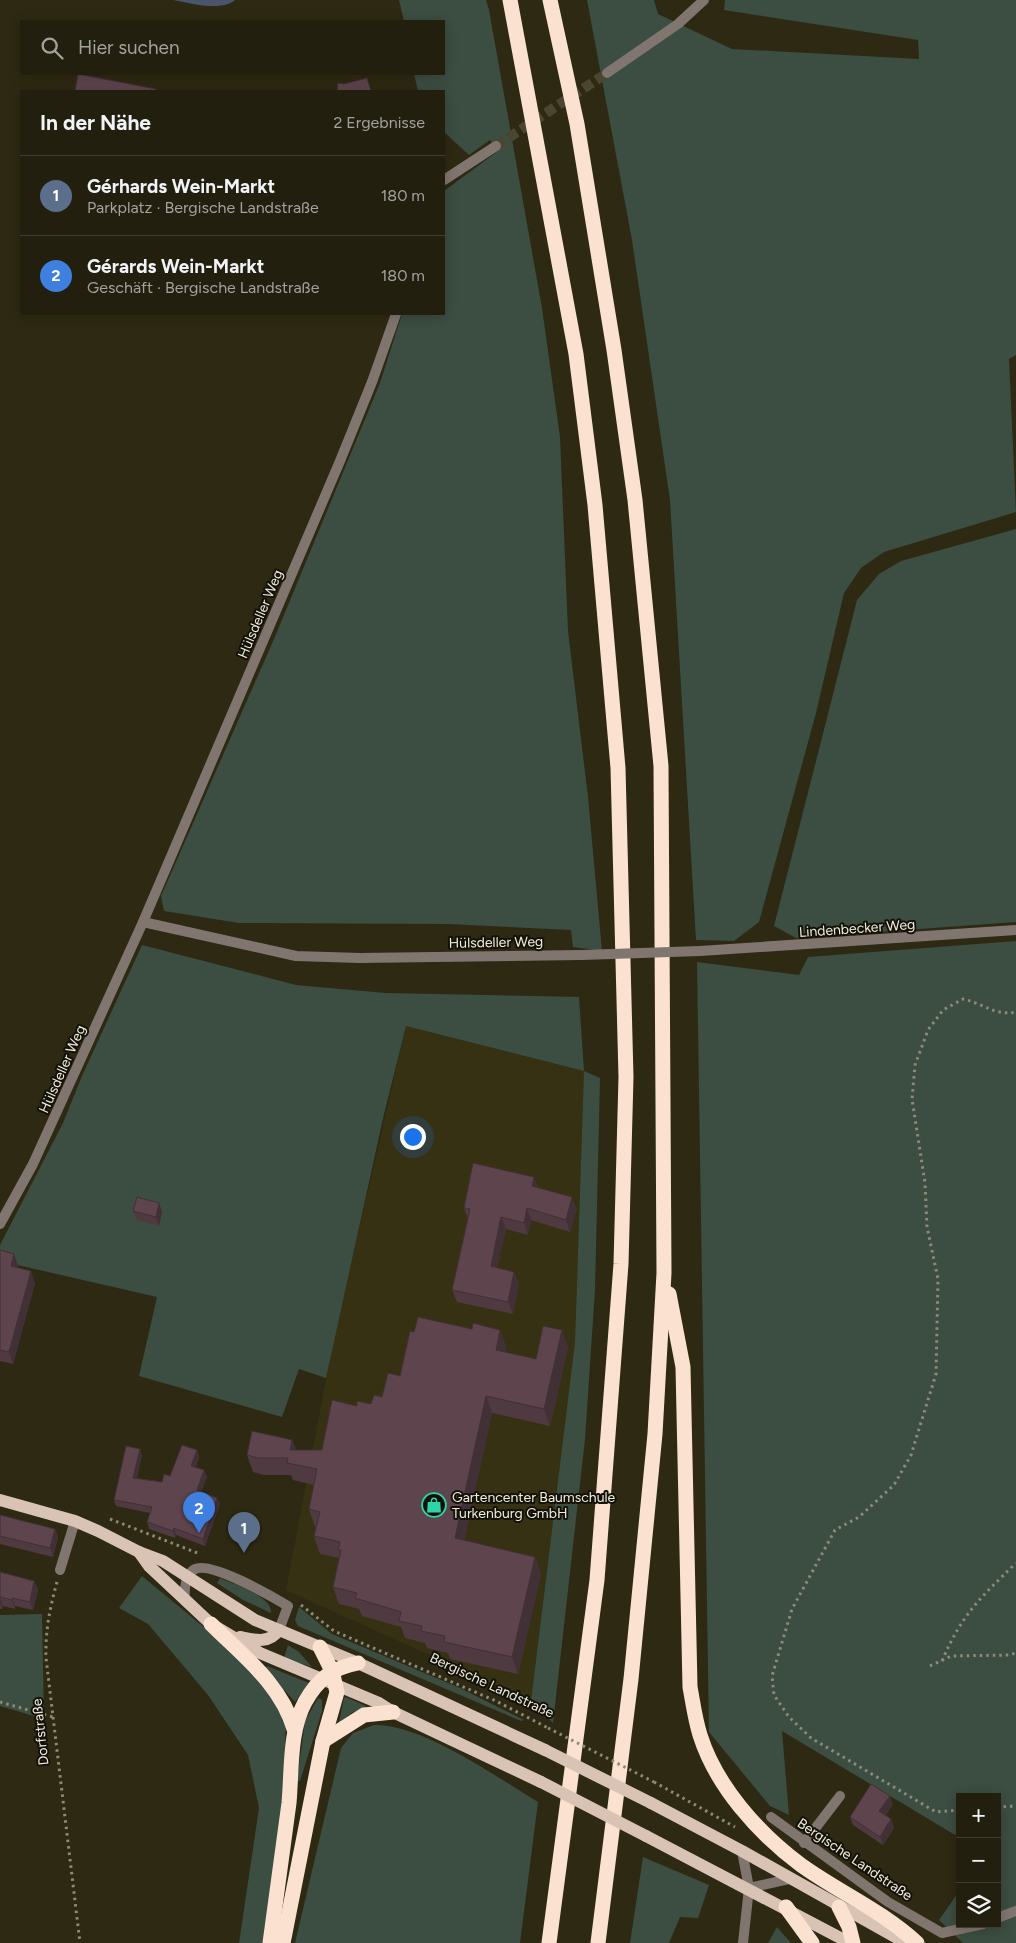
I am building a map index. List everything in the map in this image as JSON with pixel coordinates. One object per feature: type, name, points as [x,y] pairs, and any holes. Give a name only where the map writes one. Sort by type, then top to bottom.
[{"type":"highway","points":[[510,0],[576,354],[595,504],[618,768],[626,1067],[621,1264],[598,1570],[549,1943]]},
{"type":"highway","points":[[550,0],[582,153],[615,359],[635,500],[661,766],[664,1273],[655,1434],[631,1679],[598,1943]]},
{"type":"highway","points":[[664,1273],[683,1367],[690,1687],[700,1735],[715,1771],[736,1803],[766,1822],[800,1864],[896,1923],[917,1943]]},
{"type":"highway","points":[[211,1624],[271,1683],[287,1706],[294,1729]]},
{"type":"highway","points":[[283,1943],[323,1741],[336,1692],[320,1647]]},
{"type":"highway","points":[[270,1943],[285,1840],[294,1729],[305,1702],[330,1678],[358,1663]]},
{"type":"highway","points":[[323,1741],[364,1715],[393,1712]]},
{"type":"highway","points":[[786,1907],[812,1943]]},
{"type":"highway","points":[[839,1907],[849,1927],[852,1943]]},
{"type":"main road","points":[[0,1500],[75,1521],[139,1552],[163,1561],[255,1620],[358,1663],[545,1750],[742,1851],[906,1943]]},
{"type":"main road","points":[[139,1552],[149,1566],[211,1624],[260,1653],[330,1678],[393,1712],[541,1782],[786,1907],[852,1943]]},
{"type":"main road","points":[[228,1634],[265,1640],[273,1638],[279,1630]]},
{"type":"street","points":[[607,73],[678,24],[704,0]]},
{"type":"street","points":[[445,179],[496,146]]},
{"type":"street","name":"Hülsdeller Weg","points":[[0,1224],[33,1164],[143,922],[340,461],[372,382],[396,315]]},
{"type":"street","name":"Hülsdeller Weg","points":[[143,922],[296,956],[360,958],[700,950]]},
{"type":"street","name":"Lindenbecker Weg","points":[[700,950],[1016,930]]},
{"type":"street","points":[[60,1570],[75,1521]]},
{"type":"street","points":[[185,1600],[185,1588],[189,1576],[196,1569],[207,1567],[266,1592],[288,1606],[279,1630]]},
{"type":"street","points":[[804,1843],[840,1796]]},
{"type":"street","name":"Bergische Landstraße","points":[[766,1822],[804,1843],[888,1902],[942,1933],[964,1928]]},
{"type":"street","points":[[742,1851],[749,1888],[743,1943]]},
{"type":"street","points":[[749,1888],[790,1879]]},
{"type":"street","points":[[1001,1917],[1016,1911]]},
{"type":"path","points":[[956,1810],[936,1812],[811,1738],[789,1717],[774,1695],[772,1676],[792,1609],[835,1530],[859,1517],[894,1485],[911,1455],[936,1374],[938,1279],[926,1227],[925,1183],[912,1099],[916,1065],[928,1030],[943,1010],[964,999],[978,1002],[1000,1014],[1016,1012]]},
{"type":"path","points":[[102,1516],[208,1557]]},
{"type":"path","points":[[942,1660],[954,1633],[969,1609],[1016,1563]]},
{"type":"path","name":"Dorfstraße","points":[[60,1570],[50,1608],[45,1640],[80,1943]]},
{"type":"path","name":"Bergische Landstraße","points":[[298,1602],[334,1631],[496,1701],[654,1782],[752,1836],[766,1822]]},
{"type":"path","points":[[930,1666],[951,1656],[1009,1655],[1016,1653]]},
{"type":"path","points":[[0,1702],[53,1717]]},
{"type":"path","points":[[1001,1808],[1016,1806]]},
{"type":"shaded area","name":"Gartencenter Baumschule Turkenburg GmbH","points":[[406,1026],[584,1071],[575,1342],[531,1701],[286,1590],[332,1348]]},
{"type":"green space","points":[[399,0],[486,0],[489,10],[542,308],[560,437],[568,631],[588,797],[602,951],[573,947],[571,930],[448,924],[239,923],[164,911],[161,896],[274,639],[380,383],[402,315],[445,315],[445,190],[498,151],[490,140],[469,155],[445,133],[445,90],[418,90],[414,75],[445,75],[445,20],[404,20]]},
{"type":"green space","points":[[587,0],[654,0],[658,14],[732,49],[919,59],[918,40],[724,10],[725,0],[1016,0],[1016,355],[1009,359],[1016,512],[884,552],[861,568],[844,593],[816,713],[759,922],[734,941],[696,940],[670,500],[632,240]]},
{"type":"green space","points":[[1016,529],[1016,922],[796,938],[774,926],[857,600],[879,574],[901,561]]},
{"type":"green space","points":[[1016,941],[1016,1943],[963,1943],[939,1920],[956,1896],[956,1928],[1001,1928],[1001,1793],[956,1793],[956,1836],[782,1731],[789,1815],[770,1806],[709,1732],[697,962],[799,975],[808,957]]},
{"type":"green space","points":[[142,945],[296,985],[386,993],[579,997],[584,1071],[406,1026],[384,1114],[326,1378],[299,1369],[282,1417],[139,1376],[157,1297],[0,1261],[0,1245],[63,1123],[82,1076]]},
{"type":"green space","points":[[584,1071],[600,1078],[595,1290],[585,1439],[553,1723],[531,1701],[575,1342]]},
{"type":"green space","points":[[142,1576],[223,1643],[271,1693],[286,1724],[282,1807],[264,1943],[239,1943],[259,1808],[248,1755],[208,1695],[148,1624],[119,1608]]},
{"type":"green space","points":[[220,1578],[259,1596],[266,1601],[271,1613],[243,1600],[217,1583]]},
{"type":"green space","points":[[299,1607],[332,1634],[460,1688],[524,1720],[521,1721],[298,1626],[295,1620]]},
{"type":"green space","points":[[42,1614],[44,1719],[0,1706],[0,1615]]},
{"type":"green space","points":[[288,1645],[299,1652],[312,1667],[284,1658]]},
{"type":"green space","points":[[267,1666],[309,1683],[295,1702],[265,1668]]},
{"type":"green space","points":[[346,1697],[366,1706],[339,1722],[344,1698]]},
{"type":"green space","points":[[318,1698],[322,1700],[322,1711],[300,1781],[297,1781],[305,1721]]},
{"type":"green space","points":[[374,1725],[393,1727],[436,1742],[481,1766],[538,1802],[520,1943],[295,1943],[341,1748],[353,1733]]},
{"type":"green space","points":[[643,1857],[709,1885],[698,1918],[680,1917],[669,1943],[630,1943]]},
{"type":"green space","points":[[777,1927],[791,1943],[768,1943]]},
{"type":"water","points":[[173,0],[235,0],[229,4],[214,6]]},
{"type":"building","points":[[78,75],[156,89],[156,90],[75,90]]},
{"type":"building","points":[[367,78],[371,90],[337,90],[338,83],[344,84]]},
{"type":"building","points":[[473,1163],[534,1177],[532,1186],[572,1197],[566,1220],[527,1208],[524,1223],[501,1217],[491,1266],[514,1272],[508,1302],[452,1290],[470,1209],[464,1208]]},
{"type":"building","points":[[137,1197],[159,1203],[156,1217],[133,1211]]},
{"type":"building","points":[[0,1250],[14,1254],[11,1266],[31,1271],[9,1352],[0,1350]]},
{"type":"building","points":[[418,1317],[472,1329],[473,1323],[500,1330],[496,1350],[536,1359],[543,1326],[562,1330],[544,1409],[486,1396],[455,1538],[535,1557],[512,1657],[444,1642],[445,1636],[421,1631],[422,1626],[399,1621],[401,1612],[355,1598],[357,1593],[333,1587],[341,1550],[338,1550],[340,1542],[314,1536],[320,1512],[309,1509],[317,1469],[287,1463],[288,1458],[258,1458],[247,1455],[252,1431],[292,1440],[290,1450],[322,1450],[332,1400],[357,1406],[357,1401],[371,1404],[374,1395],[382,1397],[388,1373],[400,1376],[410,1331],[414,1332]]},
{"type":"building","points":[[182,1445],[197,1450],[191,1466],[204,1470],[197,1490],[217,1498],[203,1539],[174,1528],[173,1531],[147,1522],[152,1507],[114,1500],[126,1446],[140,1449],[133,1478],[162,1482],[164,1474],[170,1476]]},
{"type":"building","points":[[0,1515],[55,1529],[50,1548],[0,1536]]},
{"type":"building","points":[[0,1572],[34,1581],[30,1602],[0,1597]]},
{"type":"building","points":[[871,1784],[890,1796],[879,1811],[891,1819],[880,1837],[850,1817]]},
{"type":"tunnel","points":[[496,146],[607,73]]},
{"type":"place","name":"Gartencenter Baumschule Turkenburg GmbH","points":[[434,1505]]},
{"type":"place","name":"Gérards Wein-Markt","points":[[199,1533]]},
{"type":"place","name":"Gérhards Wein-Markt","points":[[244,1553]]}]
